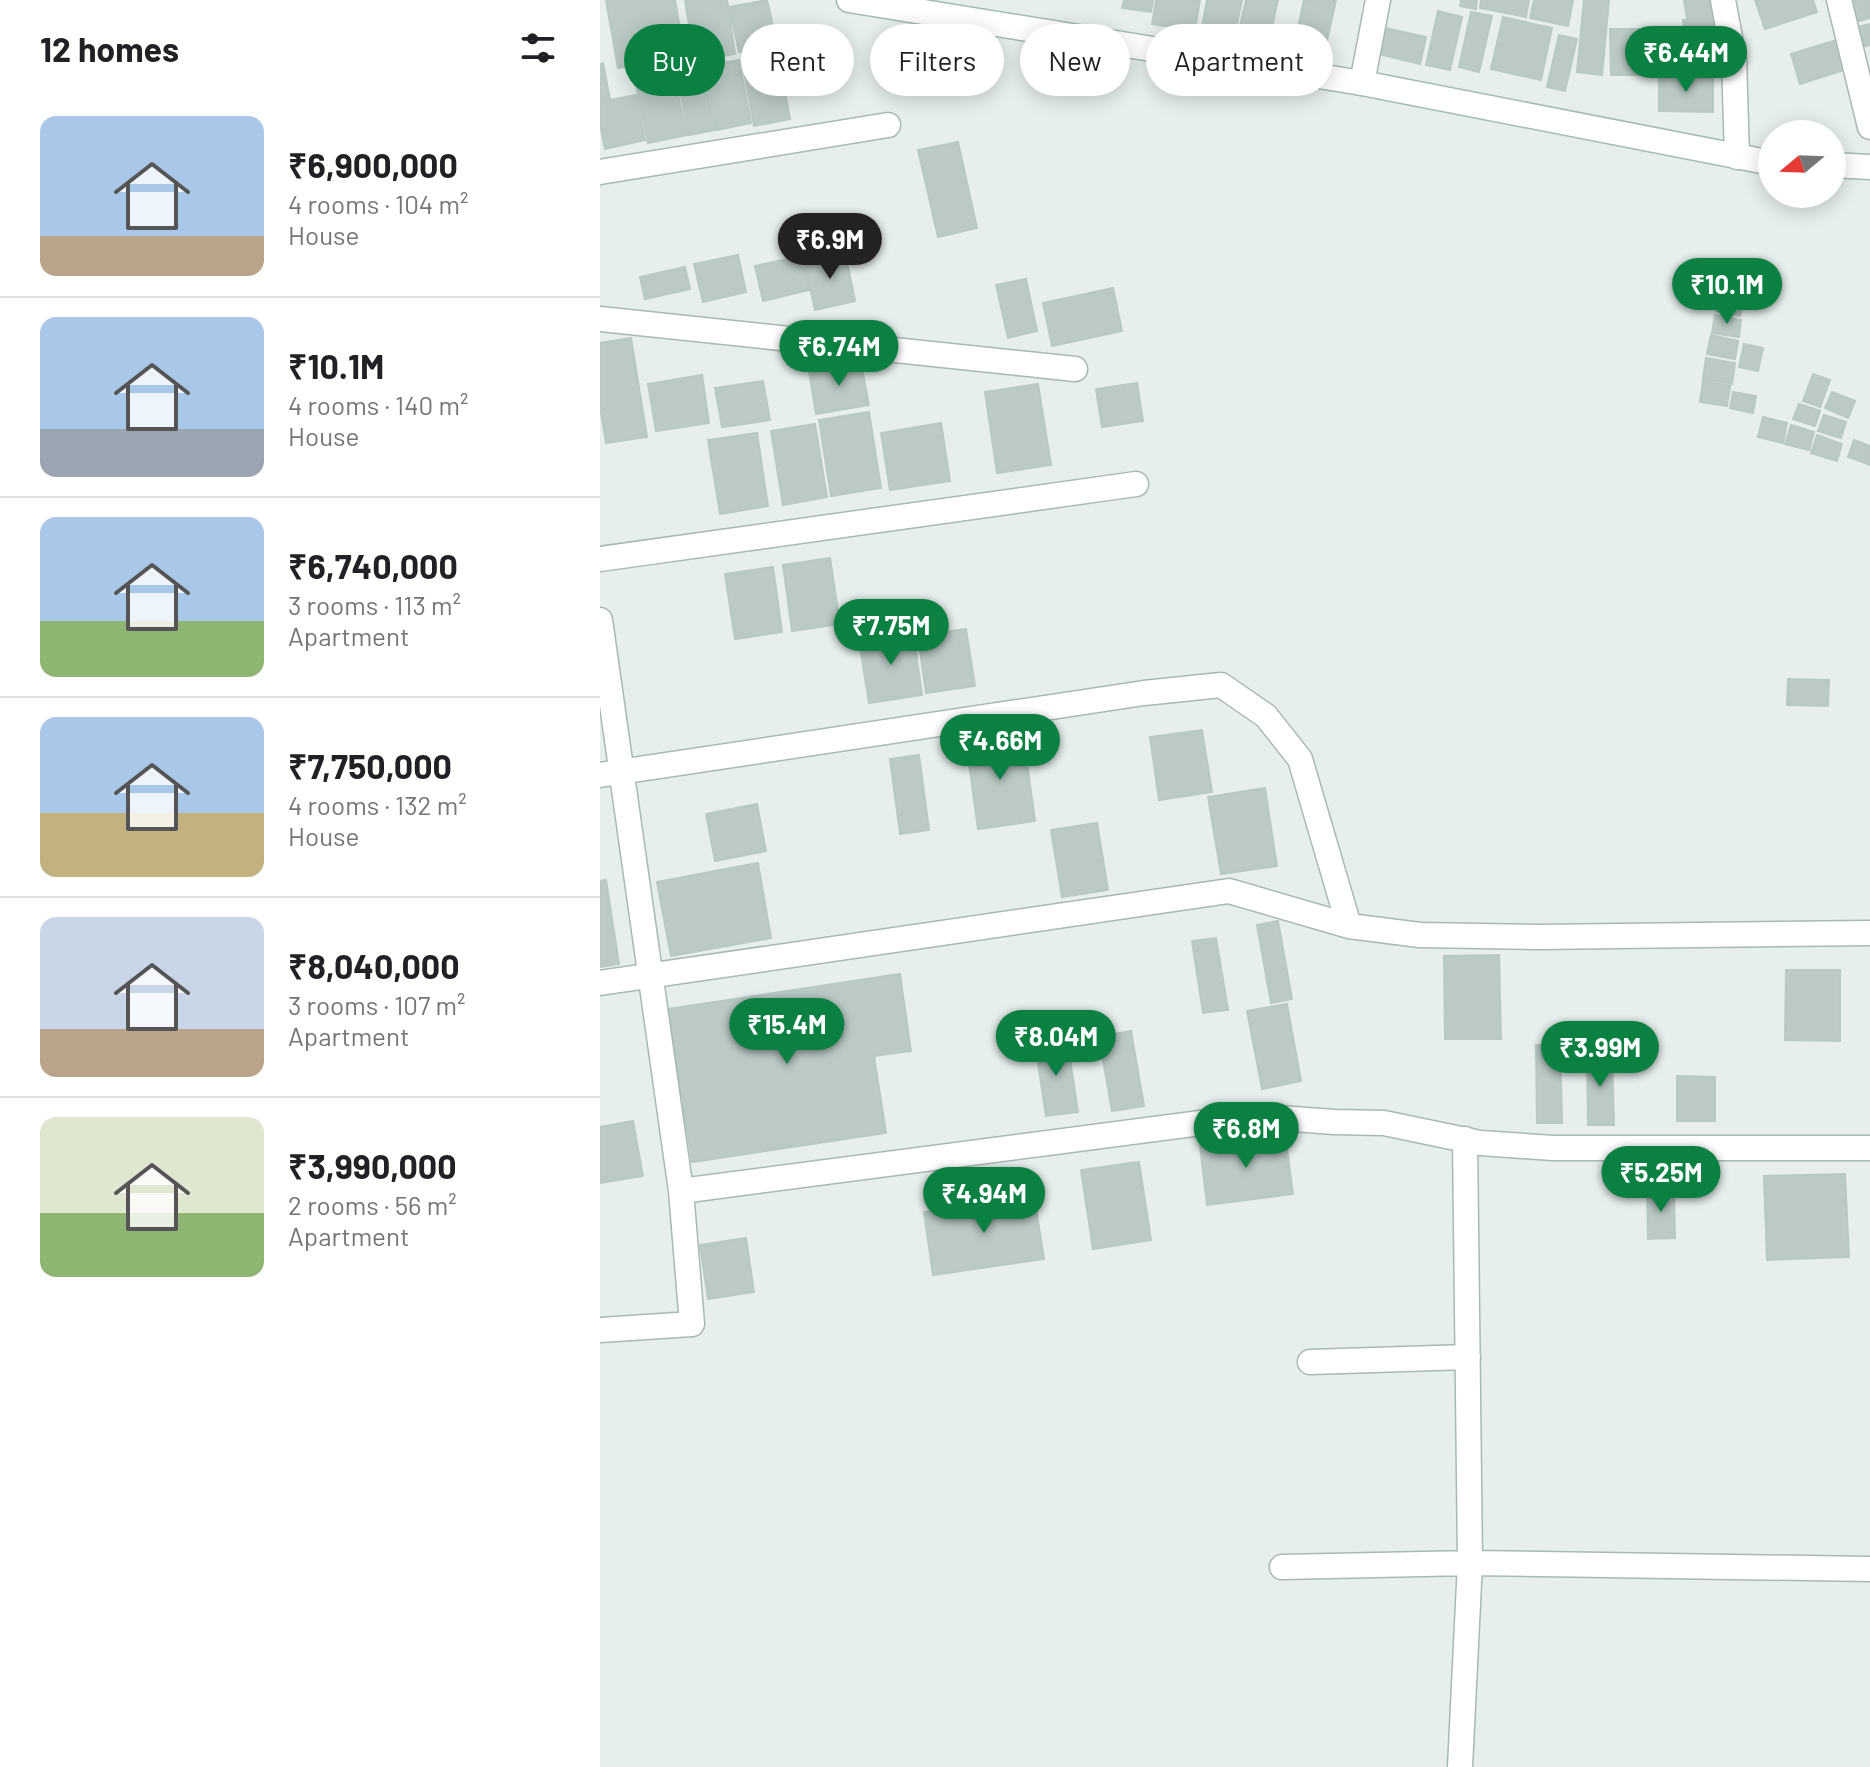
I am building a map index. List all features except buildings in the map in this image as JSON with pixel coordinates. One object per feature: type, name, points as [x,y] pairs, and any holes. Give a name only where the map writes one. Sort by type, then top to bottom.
[{"type":"street","points":[[849,0],[1362,83],[1758,161]]},
{"type":"street","points":[[1362,83],[1378,0]]},
{"type":"street","points":[[1723,0],[1734,59],[1737,157]]},
{"type":"street","points":[[1839,0],[1870,127]]},
{"type":"street","points":[[600,172],[888,125]]},
{"type":"street","points":[[1846,166],[1870,167]]},
{"type":"street","points":[[600,319],[1075,369]]},
{"type":"street","points":[[600,559],[1136,484]]},
{"type":"street","points":[[600,620],[611,774],[649,974],[681,1191],[692,1324],[600,1330]]},
{"type":"street","points":[[611,774],[1144,693],[1221,685],[1266,716],[1300,759],[1349,926]]},
{"type":"street","points":[[600,983],[1229,891],[1349,926],[1420,935],[1870,933]]},
{"type":"street","points":[[681,1191],[1254,1116],[1384,1123],[1480,1143],[1553,1148],[1870,1148]]},
{"type":"street","points":[[1460,1767],[1470,1563],[1465,1139]]},
{"type":"street","points":[[1310,1362],[1468,1357]]},
{"type":"street","points":[[1282,1567],[1470,1563],[1870,1569]]}]
